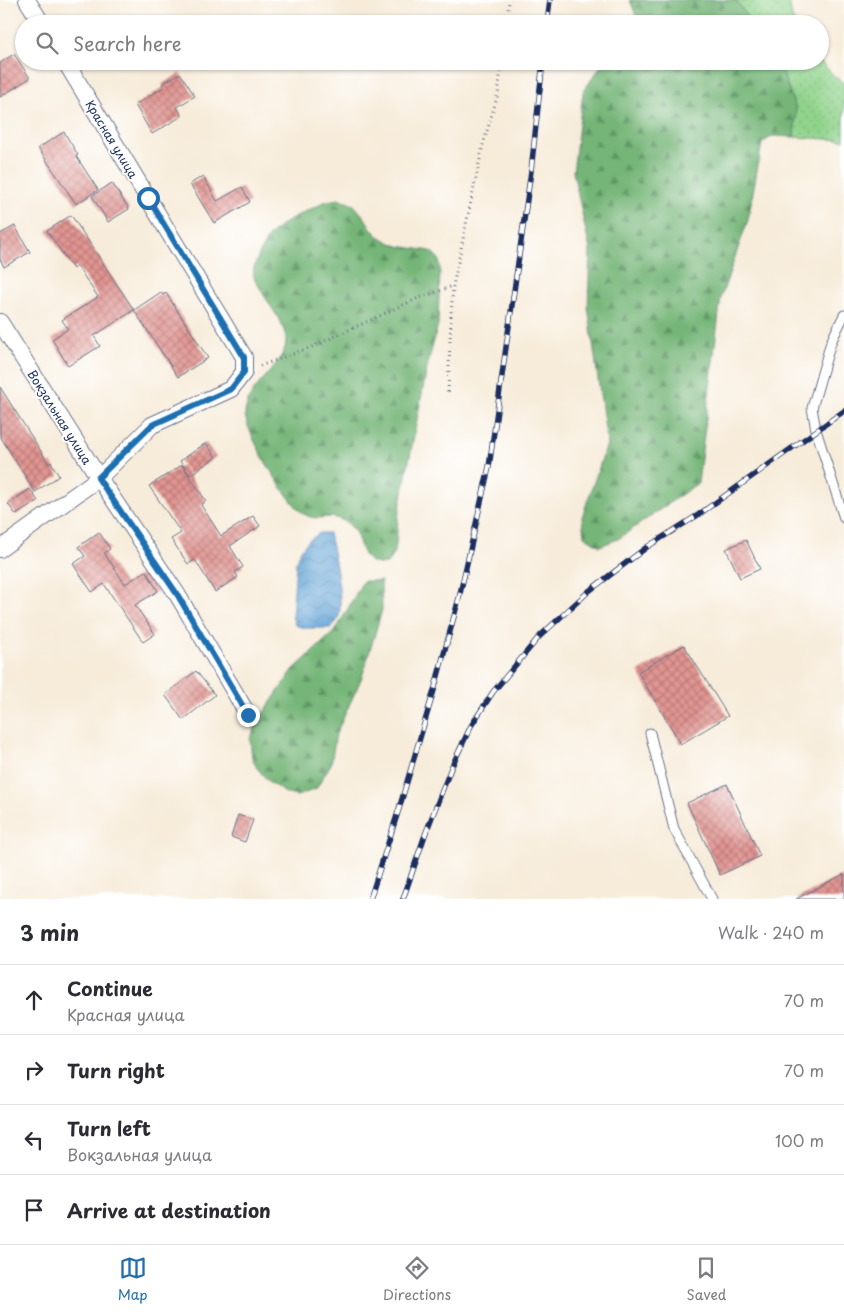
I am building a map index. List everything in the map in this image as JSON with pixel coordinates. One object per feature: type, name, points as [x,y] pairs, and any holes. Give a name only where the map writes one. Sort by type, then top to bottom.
[{"type":"street","points":[[27,0],[36,15]]},
{"type":"street","name":"Красная улица","points":[[70,70],[244,357],[244,372]]},
{"type":"street","name":"Вокзальная улица","points":[[0,322],[98,478],[177,594],[248,715]]},
{"type":"street","points":[[0,549],[98,478],[152,425],[231,389],[244,372]]},
{"type":"lane","points":[[844,315],[831,342],[812,408],[816,430],[844,518]]},
{"type":"lane","points":[[650,733],[674,829],[712,899]]},
{"type":"path","points":[[508,15],[509,0]]},
{"type":"path","points":[[448,392],[454,286],[483,145],[498,94],[501,70]]},
{"type":"path","points":[[244,372],[312,346],[416,300],[454,286]]},
{"type":"green space","points":[[630,0],[736,0],[746,15],[636,15]]},
{"type":"green space","points":[[736,0],[789,0],[792,15],[746,15]]},
{"type":"green space","points":[[598,70],[781,70],[796,109],[794,137],[773,136],[762,143],[748,220],[721,297],[698,483],[618,539],[600,546],[584,536],[582,517],[607,444],[588,307],[590,250],[573,172],[583,92]]},
{"type":"green space","points":[[781,70],[828,70],[844,83],[844,140],[794,137],[796,109]]},
{"type":"green space","points":[[339,199],[354,205],[377,235],[387,241],[398,246],[431,251],[439,259],[438,324],[427,368],[398,518],[396,545],[393,555],[387,564],[376,564],[364,555],[356,534],[344,521],[333,517],[309,517],[297,507],[288,497],[260,452],[252,437],[245,414],[246,406],[252,393],[278,361],[285,347],[286,340],[283,327],[254,279],[257,260],[268,237],[280,227],[323,202]]},
{"type":"green space","points":[[363,581],[381,581],[382,610],[362,677],[336,734],[331,764],[316,789],[297,796],[287,794],[269,782],[257,768],[252,758],[250,739],[258,721],[293,670],[336,630]]},
{"type":"water","points":[[320,533],[329,533],[338,577],[340,611],[337,620],[331,628],[304,628],[295,625],[292,616],[296,562],[300,551],[308,541]]},
{"type":"building","points":[[14,54],[15,70],[25,70],[30,78],[0,97],[0,63]]},
{"type":"building","points":[[180,73],[195,96],[177,107],[182,116],[152,134],[135,105],[164,87],[162,84]]},
{"type":"building","points":[[64,132],[78,155],[76,156],[98,190],[76,204],[38,148]]},
{"type":"building","points":[[203,176],[217,201],[242,187],[250,202],[214,223],[190,184]]},
{"type":"building","points":[[112,183],[129,209],[108,222],[92,196]]},
{"type":"building","points":[[71,215],[134,310],[94,336],[100,346],[68,366],[52,339],[68,329],[62,320],[98,297],[77,266],[73,269],[47,231]]},
{"type":"building","points":[[15,226],[30,252],[4,267],[0,259],[0,234]]},
{"type":"building","points":[[161,292],[163,295],[166,293],[208,358],[178,377],[134,310]]},
{"type":"building","points":[[0,387],[49,464],[51,462],[59,476],[35,492],[0,436]]},
{"type":"building","points":[[206,443],[216,457],[190,475],[180,461]]},
{"type":"building","points":[[182,465],[206,501],[201,505],[221,536],[253,516],[260,526],[230,546],[243,567],[235,572],[238,577],[215,592],[195,560],[188,564],[171,539],[181,533],[149,486]]},
{"type":"building","points":[[30,489],[38,501],[16,515],[8,504]]},
{"type":"building","points":[[99,532],[110,549],[104,553],[125,584],[146,571],[158,591],[135,605],[155,634],[143,642],[104,584],[92,592],[73,564],[85,556],[78,547]]},
{"type":"building","points":[[746,540],[760,569],[740,578],[726,549]]},
{"type":"building","points":[[684,645],[728,716],[681,744],[638,672]]},
{"type":"building","points":[[196,671],[215,695],[183,720],[165,695]]},
{"type":"building","points":[[727,784],[760,856],[720,875],[687,803]]},
{"type":"building","points":[[238,815],[253,820],[245,842],[231,837]]},
{"type":"building","points":[[844,874],[844,899],[796,899]]},
{"type":"railway","points":[[548,15],[550,0]]},
{"type":"railway","points":[[370,899],[435,687],[459,598],[489,467],[531,171],[542,70]]},
{"type":"railway","points":[[403,899],[451,768],[471,726],[493,692],[539,637],[589,591],[647,547],[698,515],[844,411]]},
{"type":"route","points":[[148,198],[244,357],[244,372],[231,389],[152,425],[98,478],[177,594],[248,715]]}]
